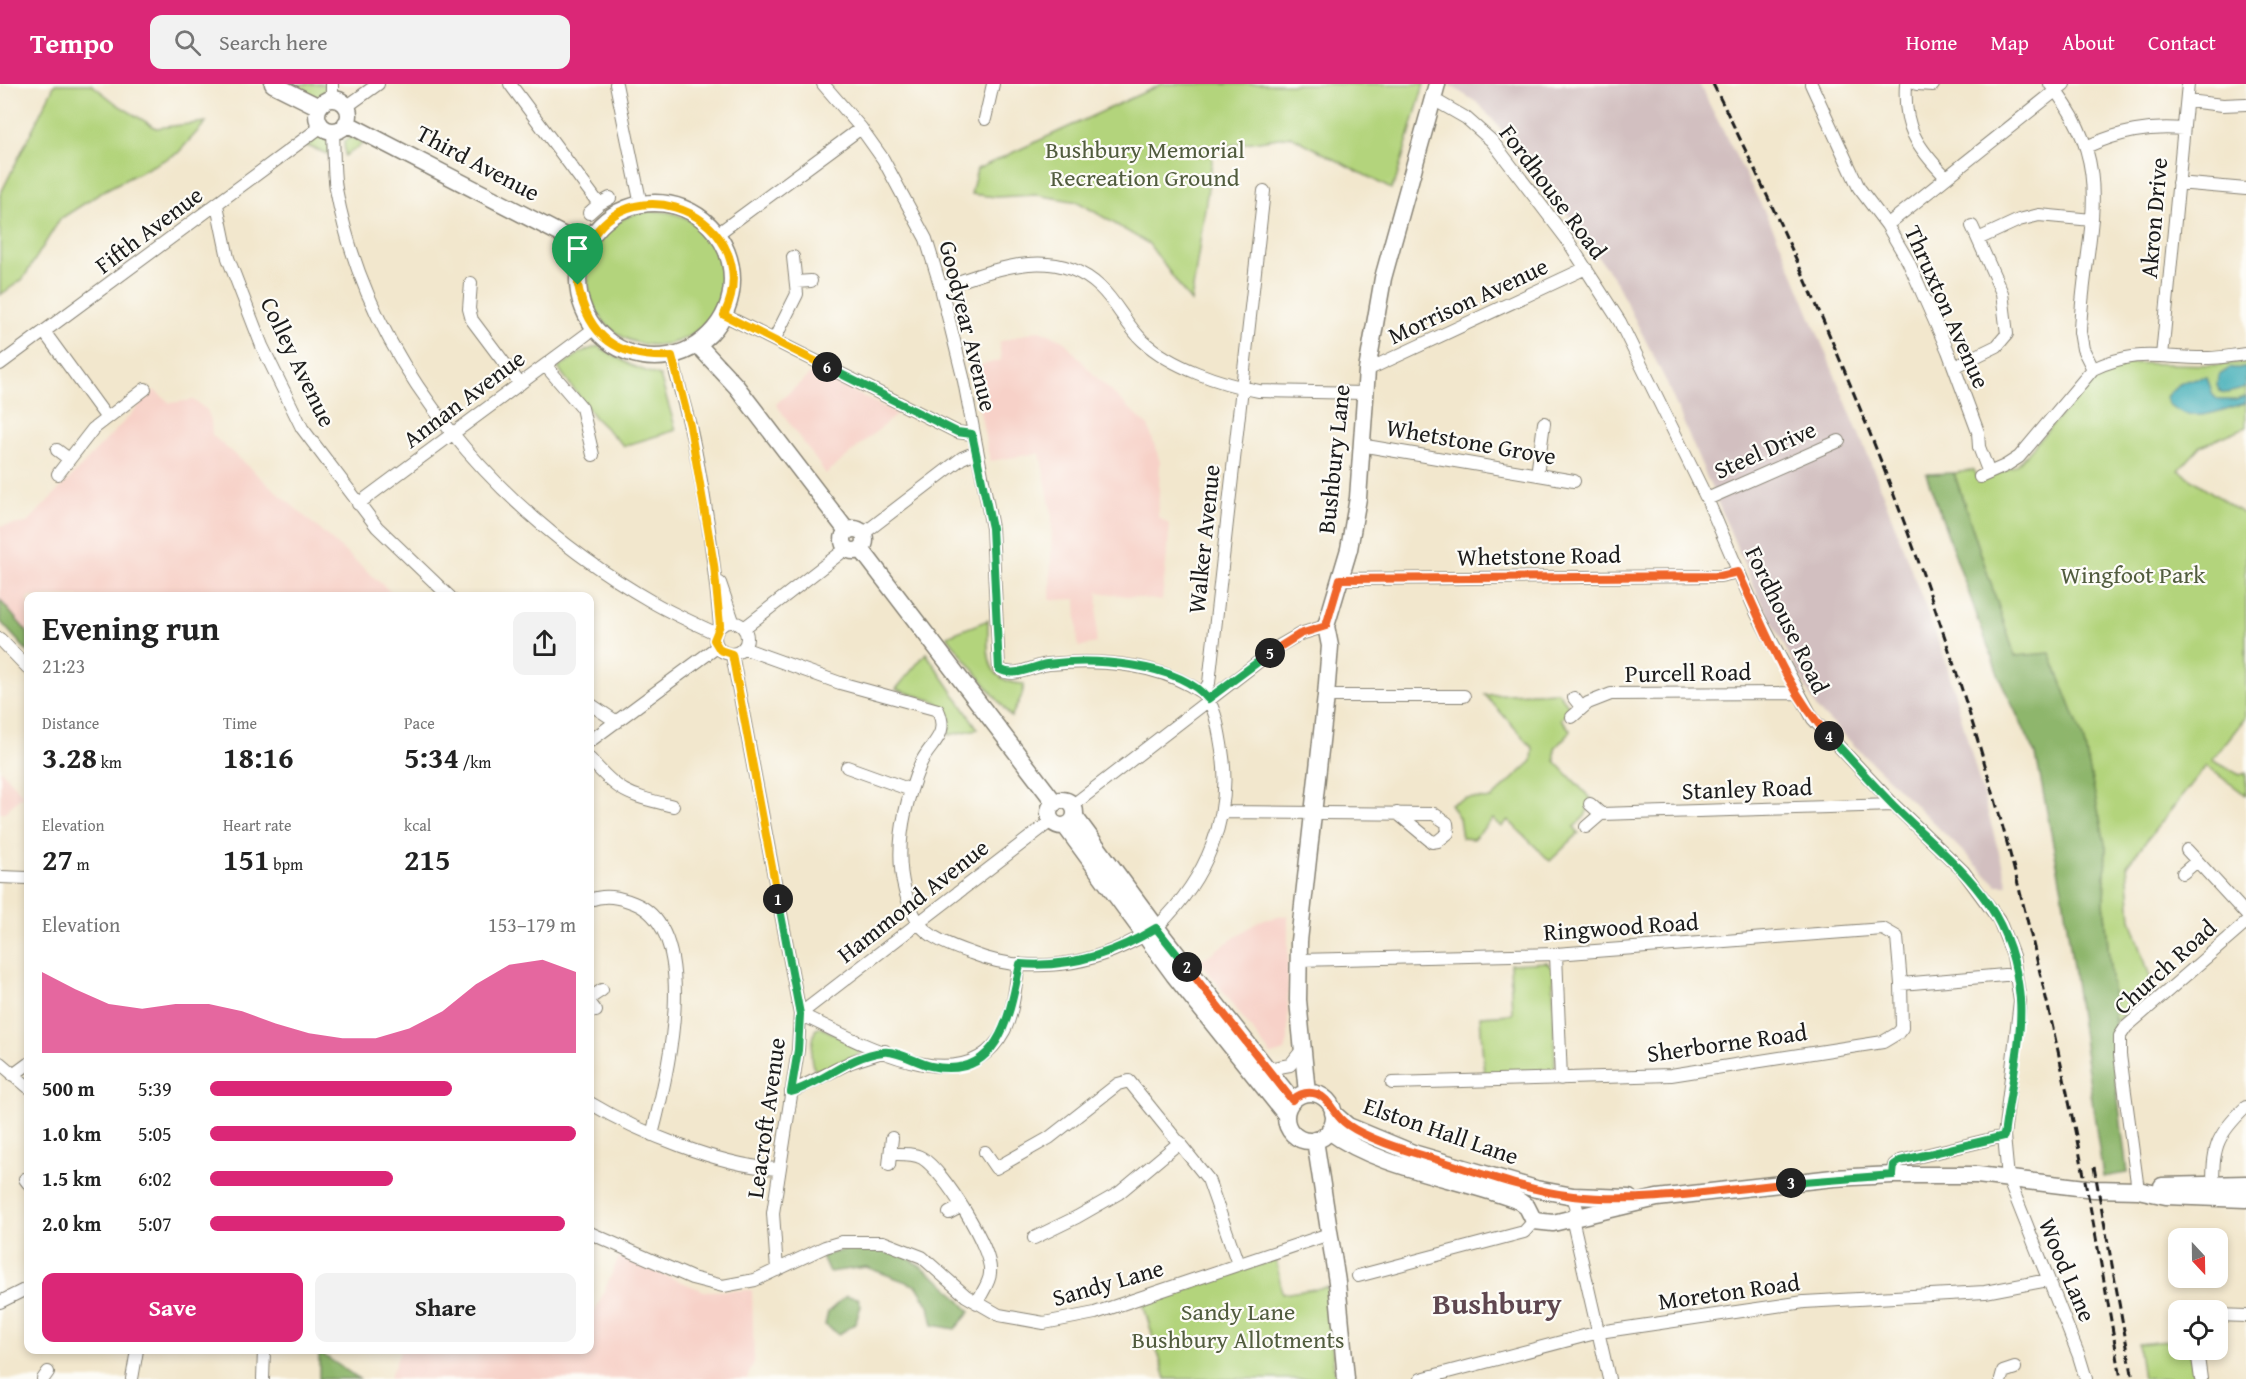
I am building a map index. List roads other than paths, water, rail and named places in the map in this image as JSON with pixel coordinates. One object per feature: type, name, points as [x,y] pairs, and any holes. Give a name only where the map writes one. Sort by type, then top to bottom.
[{"type":"street","name":"Third Avenue","points":[[273,84],[333,111],[586,247]]},
{"type":"street","name":"Fifth Avenue","points":[[0,364],[218,205],[333,111],[378,84]]},
{"type":"street","points":[[510,84],[605,201],[589,213]]},
{"type":"street","points":[[616,84],[640,205]]},
{"type":"street","name":"Goodyear Avenue","points":[[823,84],[861,128],[883,159],[926,239],[941,288],[964,381],[972,434],[992,528],[998,608],[996,659],[999,669],[1013,674],[1045,664],[1112,662],[1164,673],[1205,696]]},
{"type":"street","points":[[985,119],[993,84]]},
{"type":"street","points":[[1811,84],[1859,188],[1887,225]]},
{"type":"street","points":[[1906,84],[1904,107],[1914,138],[1946,177]]},
{"type":"street","points":[[1917,84],[1933,86]]},
{"type":"street","name":"Akron Drive","points":[[2162,356],[2188,84]]},
{"type":"street","points":[[2057,86],[2088,146],[2093,193],[2092,220],[2080,314],[2083,349],[2093,369],[2136,355],[2210,358],[2246,354]]},
{"type":"street","name":"Thruxton Avenue","points":[[2057,86],[1887,225],[1908,261],[1954,367],[1978,432],[1984,475],[2019,457],[2093,369]]},
{"type":"street","name":"Fordhouse Road","points":[[1435,91],[1492,141],[1586,268],[1620,322],[1707,499],[1738,572],[1797,693],[1813,719],[1894,806],[1978,888],[2006,934],[2020,1001],[2019,1030],[2004,1136],[2008,1178]]},
{"type":"street","name":"Bushbury Lane","points":[[1295,1102],[1302,1050],[1298,960],[1326,696],[1330,646],[1326,626],[1349,549],[1358,498],[1367,370],[1383,278],[1435,91]]},
{"type":"street","points":[[2187,101],[2223,105],[2246,104]]},
{"type":"street","points":[[333,111],[336,189],[363,284],[375,313],[398,354],[452,434],[533,517],[606,572],[654,603],[717,629],[733,621]]},
{"type":"street","points":[[716,235],[861,128]]},
{"type":"street","points":[[2088,146],[2129,130],[2183,129]]},
{"type":"street","points":[[2178,183],[2246,189]]},
{"type":"street","name":"Walker Avenue","points":[[1205,696],[1209,683],[1264,192]]},
{"type":"street","points":[[667,204],[688,211],[706,224],[716,235],[724,248],[731,269],[732,292],[724,315],[704,340],[672,356],[632,354],[611,343],[595,328],[584,308],[578,285],[586,247],[606,221],[624,210],[640,205],[667,204]]},
{"type":"street","name":"Colley Avenue","points":[[218,205],[228,258],[262,346],[302,428],[377,527],[445,592]]},
{"type":"street","points":[[1978,239],[2019,220],[2039,215],[2092,220]]},
{"type":"street","points":[[1954,367],[1997,346],[2007,334],[2002,293],[1972,226]]},
{"type":"street","points":[[774,340],[795,300],[796,282],[793,257]]},
{"type":"street","points":[[941,288],[1021,263],[1060,265],[1085,276],[1102,289],[1126,324],[1154,351],[1187,367],[1242,388],[1270,392],[1365,393]]},
{"type":"street","name":"Morrison Avenue","points":[[1367,370],[1586,268]]},
{"type":"street","points":[[796,282],[811,281]]},
{"type":"street","points":[[471,283],[469,309],[472,320],[520,384]]},
{"type":"street","points":[[724,315],[957,432],[972,434]]},
{"type":"street","name":"Annan Avenue","points":[[358,504],[595,328]]},
{"type":"street","points":[[45,333],[107,418]]},
{"type":"street","points":[[704,340],[736,386],[1055,802],[1050,809],[1066,817],[1150,932],[1295,1102]]},
{"type":"street","points":[[672,356],[690,426],[714,565],[717,647],[724,653],[738,651],[840,683],[938,710],[943,724],[941,733],[921,762],[900,834],[900,860],[905,885],[919,924],[932,935],[954,947],[981,957],[1020,964],[1059,964],[1098,957],[1150,932],[1203,866],[1213,848],[1222,812],[1225,769],[1216,723],[1205,696]]},
{"type":"street","points":[[545,365],[582,408],[593,456]]},
{"type":"street","points":[[58,474],[93,429],[145,389]]},
{"type":"street","points":[[1538,475],[1545,423]]},
{"type":"street","points":[[957,432],[962,458]]},
{"type":"street","name":"Steel Drive","points":[[1707,499],[1839,441]]},
{"type":"street","name":"Whetstone Grove","points":[[1360,445],[1574,481]]},
{"type":"street","points":[[57,450],[69,459]]},
{"type":"street","points":[[744,628],[962,458],[976,452]]},
{"type":"street","points":[[714,565],[733,621],[744,628],[747,640],[738,651]]},
{"type":"street","name":"Whetstone Road","points":[[1340,579],[1720,576],[1738,572]]},
{"type":"street","name":"Hammond Avenue","points":[[800,1014],[1066,817],[1205,696],[1279,646],[1300,634],[1326,626]]},
{"type":"street","points":[[0,639],[24,664]]},
{"type":"street","points":[[594,738],[717,647]]},
{"type":"street","name":"Leacroft Avenue","points":[[738,651],[800,1014],[798,1050],[773,1214],[777,1270]]},
{"type":"street","name":"Purcell Road","points":[[1572,717],[1578,703],[1611,694],[1797,693]]},
{"type":"street","points":[[1326,696],[1464,696]]},
{"type":"street","points":[[594,707],[617,722]]},
{"type":"street","points":[[594,764],[612,785],[633,796],[672,806]]},
{"type":"street","points":[[847,767],[911,790]]},
{"type":"street","points":[[1586,827],[1600,814],[1590,804]]},
{"type":"street","name":"Stanley Road","points":[[1600,814],[1894,806]]},
{"type":"street","points":[[1222,812],[1397,813]]},
{"type":"street","points":[[2187,850],[2246,914]]},
{"type":"street","points":[[2183,873],[2197,861]]},
{"type":"street","points":[[0,877],[24,878]]},
{"type":"street","points":[[594,898],[600,896],[621,898],[641,906],[652,914],[664,932],[670,951],[674,980],[673,1028],[667,1077],[652,1135]]},
{"type":"street","name":"Church Road","points":[[2138,1190],[2120,1055],[2120,1036],[2138,1015],[2246,923]]},
{"type":"street","name":"Ringwood Road","points":[[1298,960],[1556,954],[1883,928],[1897,937],[1901,984]]},
{"type":"street","points":[[1150,932],[1295,1102]]},
{"type":"street","points":[[1556,954],[1561,1078]]},
{"type":"street","points":[[800,1014],[885,1052],[934,1066],[963,1066],[977,1060],[996,1043],[1005,1029],[1020,964]]},
{"type":"street","points":[[1901,984],[2016,974]]},
{"type":"street","name":"Sherborne Road","points":[[1392,1083],[1703,1071],[1883,1042],[1902,1028],[1901,984]]},
{"type":"street","points":[[594,995],[602,990]]},
{"type":"street","points":[[1268,1070],[1290,1065],[1302,1050]]},
{"type":"street","points":[[791,1092],[851,1062],[885,1052]]},
{"type":"street","points":[[0,1063],[24,1084]]},
{"type":"street","points":[[13,1075],[24,1067]]},
{"type":"street","points":[[985,1152],[996,1168],[1049,1138],[1125,1080],[1132,1083],[1208,1179],[1238,1264]]},
{"type":"street","points":[[1295,1102],[1326,1099],[1333,1113],[1322,1135],[1329,1234],[1337,1282],[1346,1379]]},
{"type":"street","points":[[1295,1102],[1288,1128],[1294,1135],[1304,1140],[1322,1135]]},
{"type":"street","points":[[594,1105],[652,1135],[755,1168],[779,1169]]},
{"type":"street","points":[[2213,1190],[2214,1149],[2223,1132],[2246,1107]]},
{"type":"street","name":"Elston Hall Lane","points":[[1333,1113],[1348,1126],[1413,1153],[1536,1189],[1573,1196],[1657,1198]]},
{"type":"street","name":"Elston Hall Lane","points":[[1322,1135],[1397,1163],[1508,1196],[1546,1224],[1657,1198],[1822,1179],[1893,1175],[2008,1178],[2094,1189],[2138,1190],[2166,1196],[2213,1190]]},
{"type":"street","points":[[1893,1175],[1894,1165],[1900,1161],[2004,1136]]},
{"type":"street","points":[[892,1138],[890,1160],[915,1155],[925,1159],[962,1206],[985,1247],[990,1274],[976,1303]]},
{"type":"street","points":[[1034,1238],[1077,1217],[1119,1192],[1180,1142]]},
{"type":"street","name":"Wood Lane","points":[[2008,1178],[2086,1379]]},
{"type":"street","points":[[2213,1190],[2246,1184]]},
{"type":"street","name":"Elston Hall Lane","points":[[1358,1276],[1524,1232],[1536,1189]]},
{"type":"street","points":[[2213,1190],[2246,1199]]},
{"type":"street","points":[[1573,1196],[1577,1209],[1572,1218],[1609,1379]]},
{"type":"street","points":[[949,1214],[962,1206]]},
{"type":"street","name":"Sandy Lane","points":[[594,1235],[711,1285],[742,1283],[777,1270],[825,1247],[842,1242],[883,1242],[897,1245],[922,1257],[976,1303],[999,1315],[1019,1320],[1058,1322],[1095,1313],[1329,1234]]},
{"type":"street","name":"Moreton Road","points":[[1421,1379],[1599,1332],[1804,1302],[1985,1292],[2048,1280]]},
{"type":"street","points":[[0,1302],[24,1290]]},
{"type":"street","points":[[2228,1315],[2246,1316]]},
{"type":"street","points":[[132,1379],[136,1354]]},
{"type":"street","points":[[263,1379],[264,1354]]},
{"type":"street","points":[[2198,1360],[2201,1379]]},
{"type":"street","points":[[2001,1379],[2003,1372],[2015,1368]]},
{"type":"water","points":[[2230,368],[2246,368],[2246,388],[2228,393],[2221,392],[2217,385],[2218,376]]},
{"type":"water","points":[[2207,377],[2213,395],[2218,400],[2236,400],[2246,396],[2246,403],[2197,415],[2178,411],[2168,404],[2166,397],[2179,384],[2195,378]]},
{"type":"railway","points":[[1713,84],[1791,248],[1863,415],[1927,585],[1956,671],[2005,834],[2044,989],[2078,1144],[2121,1379]]},
{"type":"railway","points":[[2094,1167],[2133,1379]]},
{"type":"district","name":"Bushbury","points":[[1497,1304]]},
{"type":"park label","name":"Bushbury Memorial Recreation Ground","points":[[1145,164]]},
{"type":"park label","name":"Wingfoot Park","points":[[2133,575]]},
{"type":"park label","name":"Sandy Lane Bushbury Allotments","points":[[1238,1326]]}]
